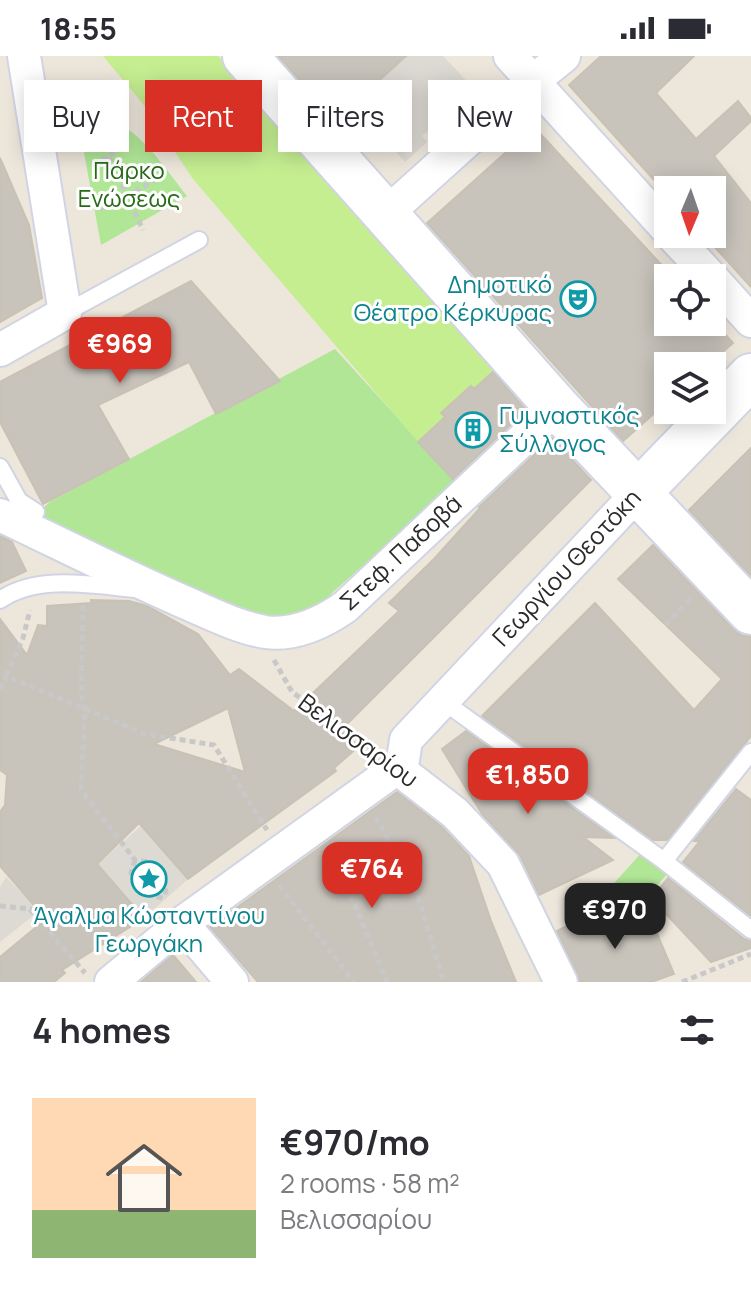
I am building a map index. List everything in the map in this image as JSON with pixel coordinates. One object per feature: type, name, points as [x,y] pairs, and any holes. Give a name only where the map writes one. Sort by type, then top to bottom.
[{"type":"street","points":[[0,350],[65,313],[24,56]]},
{"type":"street","points":[[245,56],[557,407],[751,612]]},
{"type":"street","points":[[510,56],[654,214]]},
{"type":"street","points":[[386,214],[455,152]]},
{"type":"street","points":[[685,248],[699,264]]},
{"type":"street","points":[[726,293],[751,321]]},
{"type":"street","name":"Γεωργίου Θεοτόκη","points":[[397,768],[403,760],[406,740],[751,376]]},
{"type":"street","name":"Στεφ. Παδοβά","points":[[0,515],[232,623],[266,632],[292,631],[312,626],[345,607],[557,407]]},
{"type":"street","points":[[96,976],[182,923],[397,768]]},
{"type":"street","name":"Βελισσαρίου","points":[[397,768],[455,813],[503,864],[561,982]]},
{"type":"street","points":[[182,923],[232,982]]},
{"type":"lane","points":[[65,313],[199,240]]},
{"type":"lane","points":[[0,467],[19,501],[36,512]]},
{"type":"lane","points":[[0,600],[12,592],[35,586],[83,584],[158,591]]},
{"type":"lane","points":[[443,701],[664,861],[751,930]]},
{"type":"lane","points":[[664,861],[751,752]]},
{"type":"path","points":[[92,163],[114,152]]},
{"type":"path","points":[[109,157],[143,230]]},
{"type":"path","points":[[99,209],[160,177]]},
{"type":"path","points":[[83,584],[81,693],[85,710],[81,790],[135,860],[148,862],[165,881],[166,899],[147,894],[131,873],[135,860]]},
{"type":"path","points":[[665,625],[701,587]]},
{"type":"path","points":[[0,689],[23,638]]},
{"type":"path","points":[[6,676],[145,734],[214,745],[258,816]]},
{"type":"path","name":"Βελισσαρίου","points":[[292,692],[397,768]]},
{"type":"path","points":[[375,815],[418,896],[444,982]]},
{"type":"path","points":[[318,841],[355,905],[387,982]]},
{"type":"path","points":[[281,888],[354,982]]},
{"type":"path","points":[[0,906],[30,909],[96,976]]},
{"type":"path","points":[[682,982],[751,954]]},
{"type":"green space","points":[[103,56],[218,56],[239,80],[145,80],[145,107],[129,87],[129,80],[123,80]]},
{"type":"green space","points":[[262,106],[278,124],[278,152],[303,152],[496,369],[474,389],[470,386],[442,412],[445,417],[418,442],[193,179],[175,152],[262,152]]},
{"type":"green space","name":"Πάρκο Ενώσεως","points":[[129,130],[145,145],[145,152],[152,152],[187,196],[101,245],[84,152],[129,152]]},
{"type":"green space","points":[[335,349],[457,483],[333,592],[311,616],[258,618],[31,519],[51,501]]},
{"type":"green space","points":[[643,851],[668,873],[626,921],[608,890]]},
{"type":"shaded area","points":[[406,56],[443,56],[466,80],[428,80],[428,131],[422,136],[427,142],[405,162],[396,152],[412,152],[412,80],[380,80]]},
{"type":"shaded area","points":[[142,825],[188,879],[144,918],[97,865]]},
{"type":"shaded area","points":[[6,877],[39,911],[0,942],[0,887]]},
{"type":"building","points":[[278,56],[406,56],[379,80],[300,80]]},
{"type":"building","points":[[601,56],[694,56],[656,93],[696,139],[738,101],[751,121],[714,156],[751,203],[751,287],[716,248],[726,248],[726,176],[654,176],[654,180],[569,85]]},
{"type":"building","name":"Δημοτικό Θέατρο Κέρκυρας","points":[[541,135],[661,264],[654,264],[654,336],[726,335],[733,343],[723,352],[654,352],[654,413],[623,441],[427,223],[506,152],[541,152]]},
{"type":"building","points":[[0,158],[29,225],[42,298],[0,322]]},
{"type":"building","points":[[191,281],[280,381],[216,414],[189,362],[98,405],[129,459],[43,504],[0,422],[0,382]]},
{"type":"building","name":"Γυμναστικός Σύλλογος","points":[[493,372],[526,410],[453,479],[418,442],[445,417],[441,413],[471,386],[474,389]]},
{"type":"building","points":[[552,438],[591,480],[340,731],[359,746],[334,768],[336,771],[188,879],[139,823],[97,864],[144,918],[62,970],[65,973],[54,982],[0,982],[0,957],[46,919],[0,866],[0,812],[5,805],[7,775],[0,770],[0,619],[27,655],[38,625],[47,626],[47,606],[91,603],[91,600],[129,601],[147,606],[198,634],[230,675],[239,669],[294,711],[399,611],[389,603],[434,559],[479,507]],"holes":[[[228,708],[245,772],[154,744]]]},
{"type":"building","points":[[751,448],[751,576],[689,510]]},
{"type":"building","points":[[0,536],[12,542],[26,571],[0,583]]},
{"type":"building","points":[[653,545],[733,629],[743,636],[751,636],[751,736],[667,840],[653,840],[482,716],[595,603],[694,710],[722,679],[618,579]]},
{"type":"building","points":[[466,731],[614,838],[583,837],[613,860],[539,895],[520,855],[482,814],[442,749]]},
{"type":"building","points":[[736,789],[751,800],[751,916],[683,862],[700,841],[694,841]]},
{"type":"building","points":[[397,792],[442,827],[469,856],[516,982],[258,982],[210,927]]},
{"type":"building","points":[[668,878],[744,939],[751,941],[751,948],[711,962],[656,903],[662,897],[656,893]]},
{"type":"building","points":[[606,906],[621,941],[648,912],[674,974],[651,982],[580,982],[557,931]]},
{"type":"building","points":[[173,955],[196,982],[141,982]]},
{"type":"place","name":"Δημοτικό Θέατρο Κέρκυρας","points":[[578,299]]},
{"type":"place","name":"Γυμναστικός Σύλλογος","points":[[473,430]]},
{"type":"place","name":"Άγαλμα Κώσταντίνου Γεωργάκη","points":[[149,879]]}]
